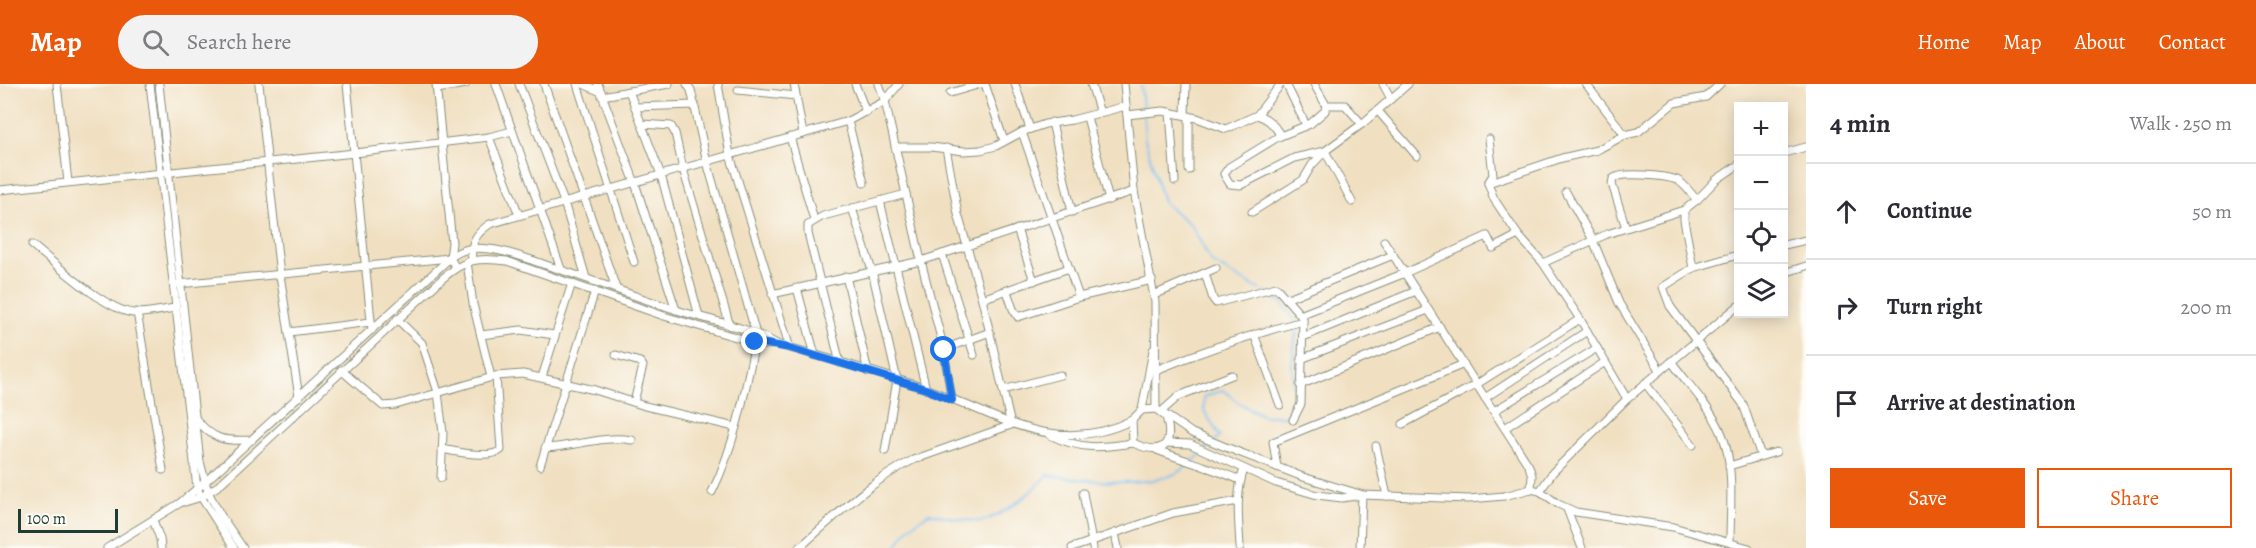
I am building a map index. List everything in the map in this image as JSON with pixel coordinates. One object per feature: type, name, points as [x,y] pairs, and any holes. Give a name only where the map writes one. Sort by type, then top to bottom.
[{"type":"street","points":[[57,84],[68,182]]},
{"type":"street","points":[[150,84],[182,284],[199,454],[208,492],[243,548]]},
{"type":"street","points":[[159,84],[172,284],[198,488],[201,497],[234,548]]},
{"type":"street","points":[[259,84],[280,275],[299,397]]},
{"type":"street","points":[[347,84],[372,326]]},
{"type":"street","points":[[456,267],[450,258],[452,243],[436,87],[466,84]]},
{"type":"street","points":[[496,84],[561,269]]},
{"type":"street","points":[[519,84],[564,202],[586,278]]},
{"type":"street","points":[[544,84],[616,288]]},
{"type":"street","points":[[578,84],[634,262]]},
{"type":"street","points":[[583,84],[601,94],[669,84]]},
{"type":"street","points":[[598,84],[635,183],[676,310]]},
{"type":"street","points":[[687,84],[691,90],[707,162],[756,334]]},
{"type":"street","points":[[718,84],[730,155],[790,348]]},
{"type":"street","points":[[779,84],[780,93]]},
{"type":"street","points":[[794,84],[803,134]]},
{"type":"street","points":[[855,84],[866,112]]},
{"type":"street","points":[[879,84],[944,350],[952,400]]},
{"type":"street","points":[[442,449],[482,454],[494,454],[501,450],[494,376],[473,304],[471,248],[477,234],[483,228],[519,215],[848,121],[885,101],[899,84]]},
{"type":"street","points":[[950,93],[983,84],[1004,141]]},
{"type":"street","points":[[1015,84],[1030,129]]},
{"type":"street","points":[[1091,84],[1100,113]]},
{"type":"street","points":[[1124,84],[1134,191],[1154,295],[1159,411],[1167,422],[1166,443],[1157,450]]},
{"type":"street","points":[[1186,84],[1189,170]]},
{"type":"street","points":[[1127,115],[1166,111],[1187,115],[1226,129],[1257,115],[1281,84]]},
{"type":"street","points":[[1286,84],[1306,125]]},
{"type":"street","points":[[1314,84],[1326,105],[1321,116],[1278,137],[1229,167],[1224,174],[1230,184],[1241,185],[1294,158],[1325,151]]},
{"type":"street","points":[[1383,84],[1391,99]]},
{"type":"street","points":[[1252,212],[1303,180],[1312,165],[1325,151],[1362,124],[1408,84]]},
{"type":"street","points":[[1586,84],[1625,135]]},
{"type":"street","points":[[1488,183],[1562,158],[1597,150],[1625,135],[1638,132],[1674,103],[1706,97],[1720,84]]},
{"type":"street","points":[[738,90],[796,96]]},
{"type":"street","points":[[629,91],[662,175],[699,316]]},
{"type":"street","points":[[635,106],[695,105]]},
{"type":"street","points":[[1326,105],[1345,105],[1362,124]]},
{"type":"street","points":[[896,147],[980,150],[1053,122],[1087,117],[1126,106]]},
{"type":"street","points":[[1166,111],[1175,181]]},
{"type":"street","points":[[1378,111],[1417,156]]},
{"type":"street","points":[[1257,115],[1265,118],[1276,128],[1279,133],[1278,137]]},
{"type":"street","points":[[1087,117],[1109,200]]},
{"type":"street","points":[[848,121],[864,183]]},
{"type":"street","points":[[1053,122],[1072,212]]},
{"type":"street","points":[[642,124],[671,126],[675,133],[683,169],[730,326]]},
{"type":"street","points":[[0,190],[268,160],[355,153],[489,137],[512,131]]},
{"type":"street","points":[[1022,132],[1050,219],[1079,297]]},
{"type":"street","points":[[489,137],[519,215]]},
{"type":"street","points":[[790,137],[814,220]]},
{"type":"street","points":[[1488,183],[1493,175],[1489,139]]},
{"type":"street","points":[[1788,152],[1806,147]]},
{"type":"street","points":[[946,148],[954,200],[982,299],[1011,425]]},
{"type":"street","points":[[1325,151],[1352,202]]},
{"type":"street","points":[[1543,263],[1593,240],[1684,210],[1716,180],[1734,168]]},
{"type":"street","points":[[1626,228],[1612,184],[1617,175],[1675,179],[1697,200]]},
{"type":"street","points":[[1488,183],[1494,199],[1518,235],[1543,263],[1580,319],[1627,399]]},
{"type":"street","points":[[772,294],[872,270],[921,261],[1134,191]]},
{"type":"street","points":[[1566,192],[1593,240],[1619,303],[1660,370]]},
{"type":"street","points":[[840,363],[807,228],[814,220],[906,194]]},
{"type":"street","points":[[880,201],[926,389]]},
{"type":"street","points":[[852,208],[872,270],[897,380],[885,451]]},
{"type":"street","points":[[1684,210],[1692,268]]},
{"type":"street","points":[[1017,229],[1034,281]]},
{"type":"street","points":[[1156,370],[1301,318],[1487,236],[1493,248],[1518,235]]},
{"type":"street","points":[[1788,244],[1806,240]]},
{"type":"street","points":[[1384,241],[1529,466],[1532,476],[1531,489]]},
{"type":"street","points":[[32,245],[95,295],[121,309],[137,312],[175,308]]},
{"type":"street","points":[[108,548],[180,503],[299,397],[372,326],[450,258],[471,248],[511,253],[561,269],[676,310],[756,334],[777,344],[926,389],[1011,425],[1048,434],[1083,448],[1133,443],[1179,459],[1212,467],[1240,480]]},
{"type":"street","points":[[942,254],[974,355]]},
{"type":"street","points":[[1286,299],[1393,255]]},
{"type":"street","points":[[1734,256],[1692,268],[1663,287],[1667,300],[1743,404],[1761,456]]},
{"type":"street","points":[[172,284],[450,258]]},
{"type":"street","points":[[180,503],[201,497],[218,486],[397,319],[456,267],[470,261],[490,259],[507,261],[664,316],[763,345],[777,344]]},
{"type":"street","points":[[1788,272],[1806,266]]},
{"type":"street","points":[[982,299],[1069,268]]},
{"type":"street","points":[[1154,295],[1216,268]]},
{"type":"street","points":[[1205,273],[1216,303],[1276,287],[1301,318],[1303,336],[1301,404],[1293,420]]},
{"type":"street","points":[[846,276],[868,372]]},
{"type":"street","points":[[1006,291],[1018,317],[1079,297],[1152,280]]},
{"type":"street","points":[[542,377],[572,283]]},
{"type":"street","points":[[797,288],[815,355]]},
{"type":"street","points":[[540,466],[595,291]]},
{"type":"street","points":[[1303,336],[1416,291]]},
{"type":"street","points":[[1540,491],[1552,472],[1627,399],[1734,309]]},
{"type":"street","points":[[1301,359],[1428,310]]},
{"type":"street","points":[[137,312],[163,470]]},
{"type":"street","points":[[397,319],[422,343],[438,392],[442,419],[441,478]]},
{"type":"street","points":[[1403,424],[1477,384],[1580,319]]},
{"type":"street","points":[[289,332],[372,326]]},
{"type":"street","points":[[1300,385],[1440,327]]},
{"type":"street","points":[[481,335],[521,330],[554,335]]},
{"type":"street","points":[[1048,434],[1096,434],[1132,420],[1142,410],[1156,331]]},
{"type":"street","points":[[1485,398],[1587,331]]},
{"type":"street","points":[[944,350],[990,332]]},
{"type":"street","points":[[1254,334],[1280,405]]},
{"type":"street","points":[[712,492],[724,468],[745,396],[755,342]]},
{"type":"street","points":[[1494,411],[1597,348]]},
{"type":"street","points":[[616,356],[640,362],[643,366],[634,402]]},
{"type":"street","points":[[1671,361],[1719,429],[1727,449],[1730,542]]},
{"type":"street","points":[[1504,428],[1605,362]]},
{"type":"street","points":[[1277,467],[1273,442],[1464,364]]},
{"type":"street","points":[[341,370],[383,406],[396,405],[494,376],[523,374],[735,427]]},
{"type":"street","points":[[1003,390],[1059,375]]},
{"type":"street","points":[[1159,411],[1179,396],[1232,375]]},
{"type":"street","points":[[1645,383],[1694,445]]},
{"type":"street","points":[[1142,410],[1159,411],[1192,433],[1223,446],[1277,467],[1362,495]]},
{"type":"street","points":[[195,418],[206,431],[216,438],[232,441],[252,440]]},
{"type":"street","points":[[1132,420],[1133,443]]},
{"type":"street","points":[[799,548],[881,478],[898,467],[1011,425]]},
{"type":"street","points":[[545,448],[567,447],[612,438],[632,440]]},
{"type":"street","points":[[1166,443],[1190,444],[1276,483],[1317,495],[1342,498],[1362,495],[1469,499],[1504,496],[1531,489],[1540,491],[1567,509],[1576,512],[1673,527],[1749,548]]},
{"type":"street","points":[[1376,446],[1387,496]]},
{"type":"street","points":[[1729,466],[1776,452]]},
{"type":"street","points":[[1240,548],[1238,501],[1240,480],[1244,469]]},
{"type":"street","points":[[1083,493],[1092,544]]},
{"type":"street","points":[[1360,548],[1362,495]]},
{"type":"street","points":[[1072,548],[1092,544],[1114,533],[1173,513],[1238,501]]},
{"type":"street","points":[[1567,509],[1582,548]]},
{"type":"street","points":[[153,520],[161,548]]},
{"type":"street","points":[[1114,533],[1118,548]]},
{"type":"waterway","points":[[1141,84],[1145,139],[1163,202],[1191,225],[1212,263],[1260,290]]},
{"type":"waterway","points":[[1265,292],[1280,301],[1296,321]]},
{"type":"waterway","points":[[895,548],[909,527],[929,513],[981,521],[999,514],[1018,502],[1048,475],[1097,481],[1135,482],[1169,476],[1182,470],[1220,436],[1204,411],[1204,397],[1223,390],[1239,403],[1264,416],[1286,416],[1295,400],[1292,363],[1297,326]]},
{"type":"route","points":[[755,342],[763,345],[777,344],[926,389],[952,400],[944,350]]}]
